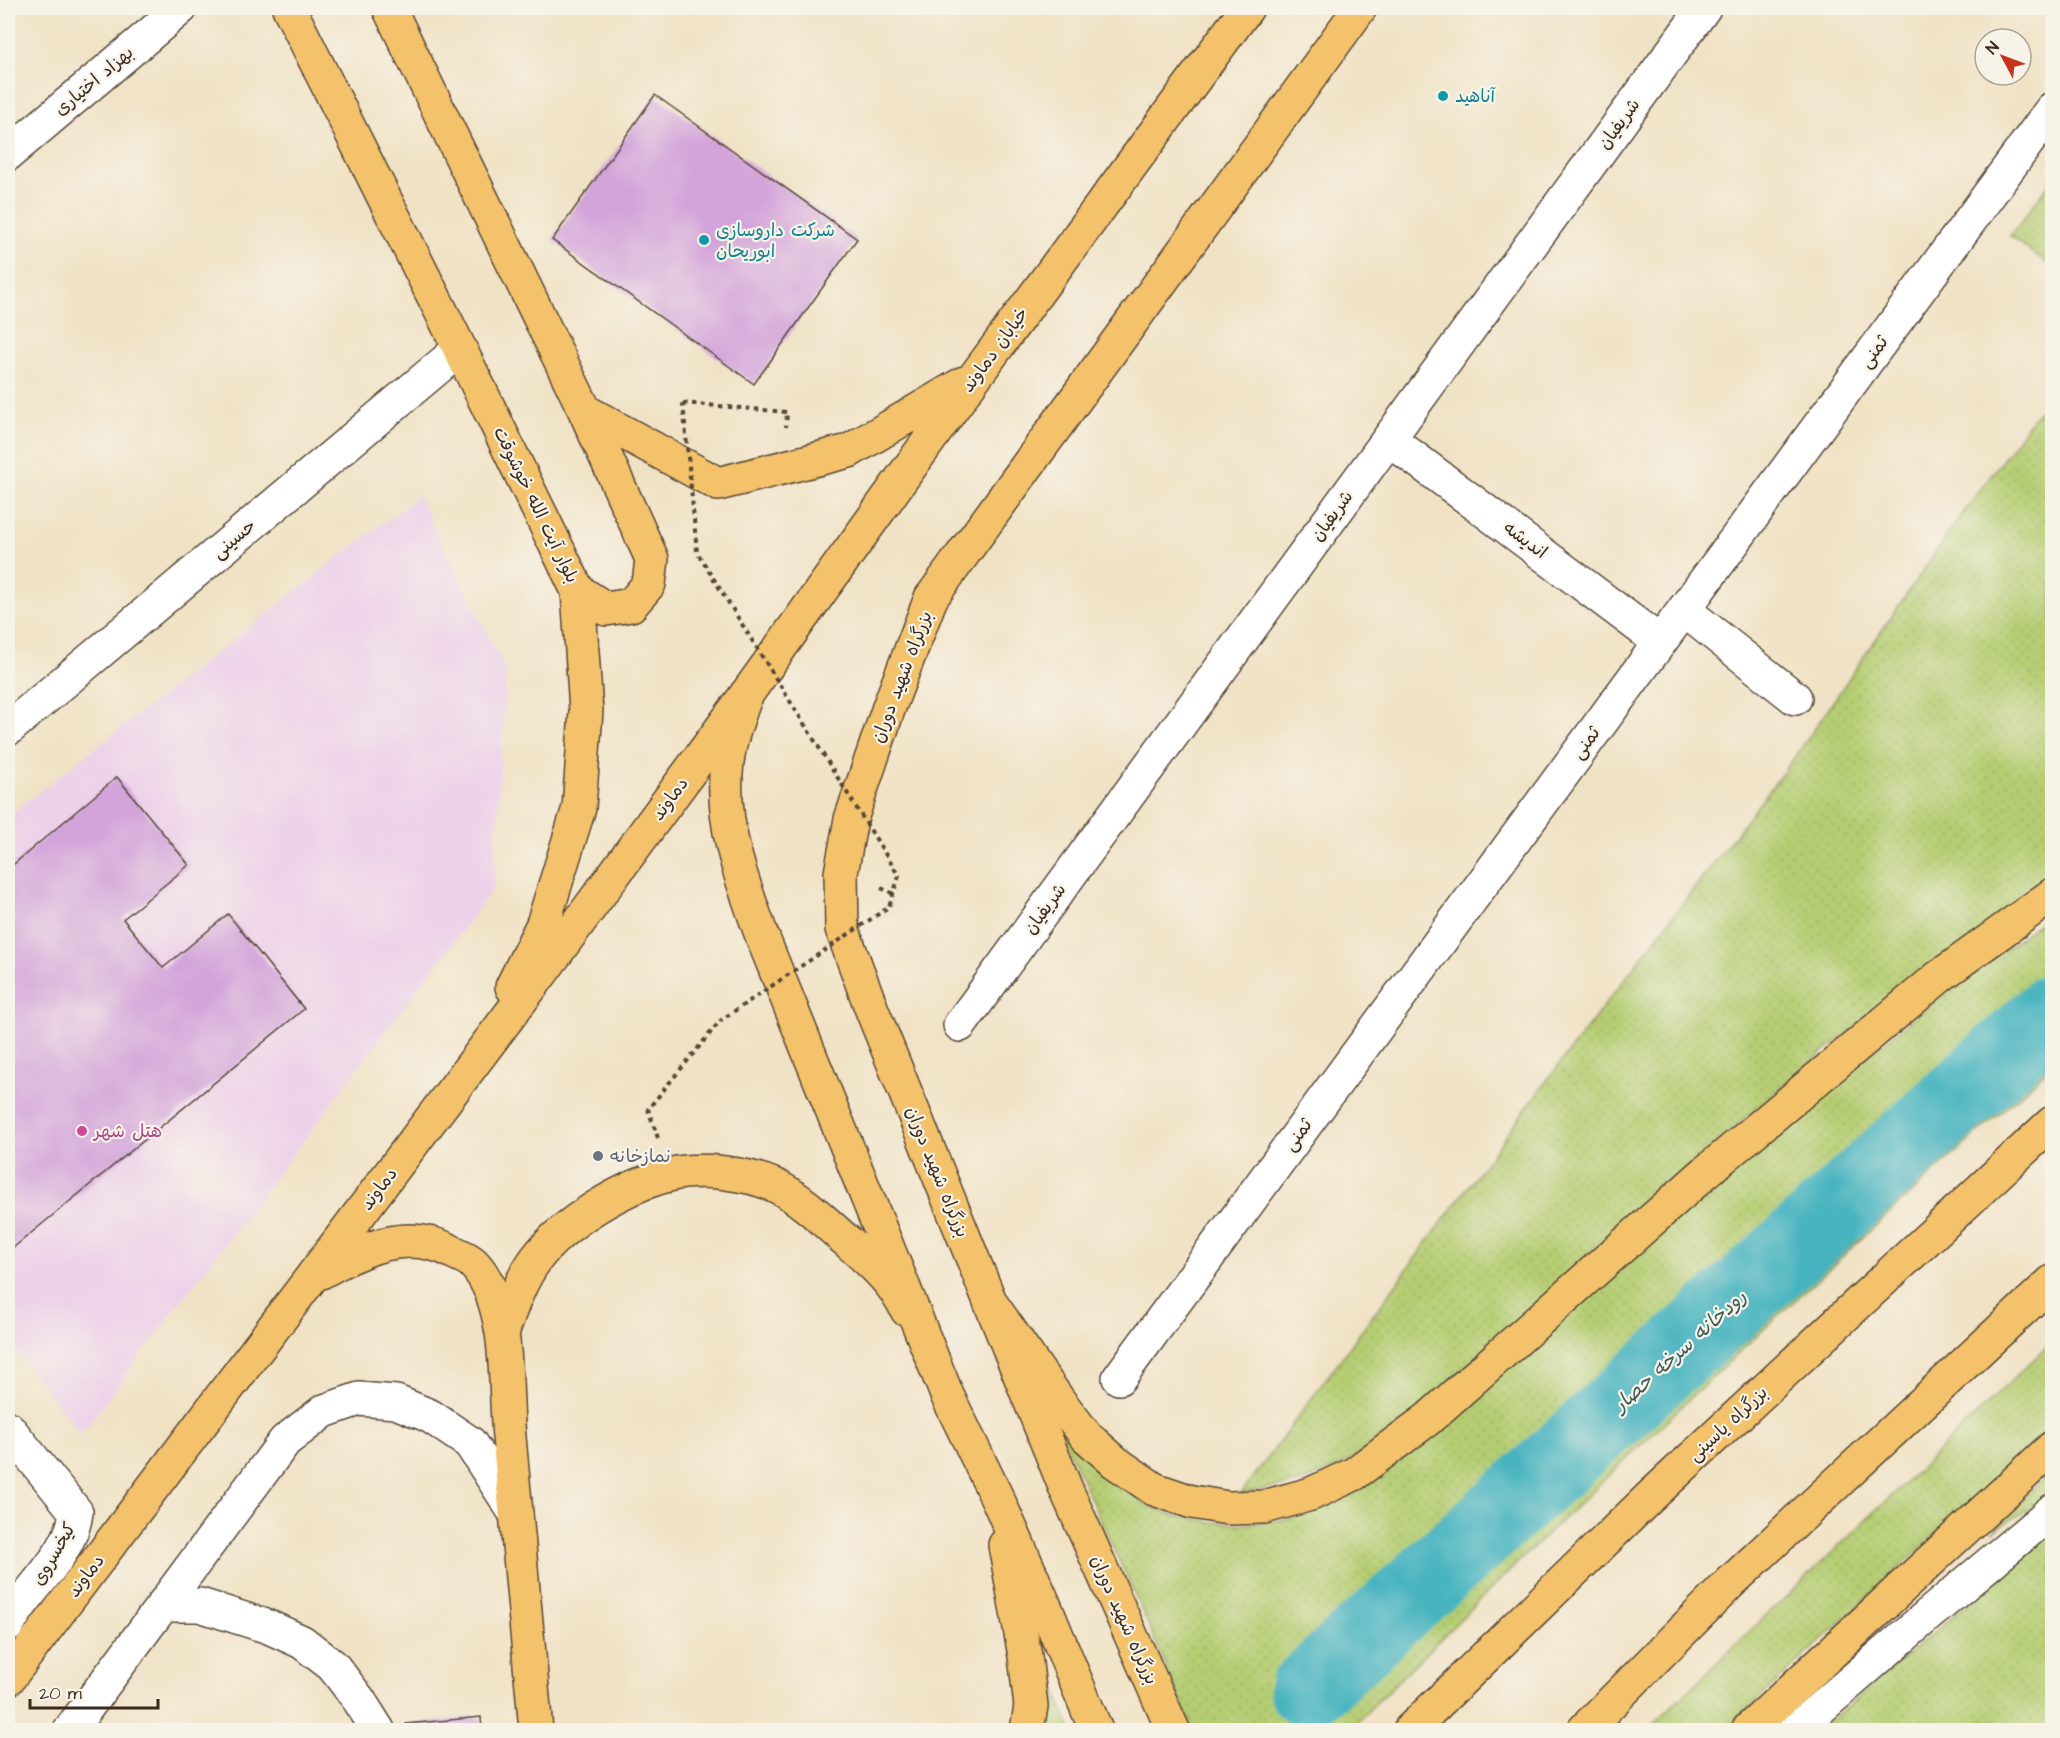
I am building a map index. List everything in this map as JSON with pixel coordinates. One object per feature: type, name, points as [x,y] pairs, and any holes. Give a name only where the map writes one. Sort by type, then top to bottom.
[{"type":"main road","name":"بلوار آیت الله خوشوقت","points":[[289,8],[578,591],[586,711],[579,808],[543,924],[474,1064]]},
{"type":"main road","points":[[389,8],[585,411],[652,559],[649,584],[631,605],[606,609],[578,591]]},
{"type":"main road","name":"خیابان دماوند","points":[[746,695],[974,378],[1247,8]]},
{"type":"main road","name":"بزرگراه شهید دوران","points":[[1173,1731],[1066,1490],[872,1010],[842,929],[841,873],[851,819],[889,707],[931,598],[1360,8]]},
{"type":"main road","points":[[585,411],[718,484],[849,451],[974,378]]},
{"type":"main road","points":[[746,695],[735,725],[727,760],[728,830],[736,862],[762,936],[947,1395]]},
{"type":"main road","name":"دماوند","points":[[8,1679],[474,1064],[746,695]]},
{"type":"main road","points":[[990,1302],[1087,1437],[1115,1462],[1154,1489],[1192,1502],[1228,1508],[1264,1507],[1311,1494],[1354,1474],[1428,1419],[1707,1171],[1940,976],[2052,895]]},
{"type":"main road","name":"بزرگراه یاسینی","points":[[1410,1731],[1658,1489],[2052,1123]]},
{"type":"main road","points":[[502,1333],[518,1291],[536,1259],[558,1236],[588,1213],[646,1182],[670,1174],[697,1172],[726,1174],[776,1186],[802,1203],[854,1248],[900,1294],[999,1502],[1096,1731]]},
{"type":"main road","points":[[312,1278],[353,1254],[386,1242],[419,1242],[444,1247],[472,1262],[485,1279],[494,1299],[502,1333],[536,1731]]},
{"type":"main road","points":[[1584,1731],[1731,1582],[2052,1282]]},
{"type":"main road","points":[[1748,1731],[2052,1448]]},
{"type":"main road","points":[[999,1502],[1025,1656],[1031,1706],[1027,1731]]},
{"type":"street","name":"بهزاد اختیاری","points":[[8,154],[181,8]]},
{"type":"street","name":"شریفیان","points":[[960,1025],[1704,8]]},
{"type":"street","name":"ثمنی","points":[[1119,1378],[2052,109]]},
{"type":"street","name":"حسینی","points":[[8,729],[460,349]]},
{"type":"street","name":"اندیشه","points":[[1389,439],[1660,642]]},
{"type":"street","points":[[1684,610],[1795,698]]},
{"type":"street","points":[[70,1731],[285,1441],[324,1411],[359,1399],[396,1402],[430,1416],[470,1443],[516,1514]]},
{"type":"street","name":"کیخسروی","points":[[8,1428],[72,1504],[76,1512],[75,1522],[62,1547],[8,1625]]},
{"type":"street","points":[[1795,1731],[2052,1511]]},
{"type":"street","points":[[164,1605],[200,1605],[269,1627],[302,1642],[333,1666],[359,1700],[378,1731]]},
{"type":"path","points":[[648,1109],[721,1020],[889,908],[899,876],[697,552],[683,403],[787,412]]},
{"type":"shaded area","points":[[418,496],[506,671],[493,889],[81,1434],[8,1340],[8,816]]},
{"type":"green space","points":[[2052,180],[2052,267],[2010,236]]},
{"type":"green space","points":[[2052,393],[2052,877],[1807,1065],[1654,1196],[1414,1414],[1341,1466],[1303,1482],[1241,1494],[1542,1087],[1798,753],[1950,531]]},
{"type":"green space","points":[[2052,914],[2052,1066],[1873,1228],[1608,1476],[1349,1730],[1193,1730],[1149,1626],[1049,1407],[1099,1466],[1142,1502],[1170,1514],[1211,1522],[1246,1524],[1288,1519],[1326,1508],[1365,1486],[1409,1454],[1601,1279],[1919,1013]]},
{"type":"green space","points":[[2052,1342],[2052,1426],[1725,1730],[1647,1730]]},
{"type":"green space","points":[[2052,1470],[2052,1491],[2039,1503],[1992,1531]]},
{"type":"green space","points":[[2052,1532],[2052,1730],[1810,1730],[1830,1721]]},
{"type":"green space","points":[[1033,1630],[1071,1730],[1048,1730],[1050,1702]]},
{"type":"building","name":"شرکت داروسازی ابوریحان","points":[[655,95],[857,239],[754,384],[552,240]]},
{"type":"building","name":"هتل شهر","points":[[117,777],[189,865],[123,919],[163,968],[228,914],[304,1009],[8,1252],[8,869]]},
{"type":"building","points":[[481,1717],[482,1730],[406,1730],[406,1724]]},
{"type":"waterway","name":"رودخانه سرخه حصار","points":[[1307,1690],[2052,1012]]},
{"type":"place","name":"آناهید","points":[[1443,96]]},
{"type":"place","name":"شرکت داروسازی ابوریحان","points":[[704,240]]},
{"type":"place","name":"هتل شهر","points":[[82,1131]]},
{"type":"place","name":"نمازخانه","points":[[598,1156]]}]
